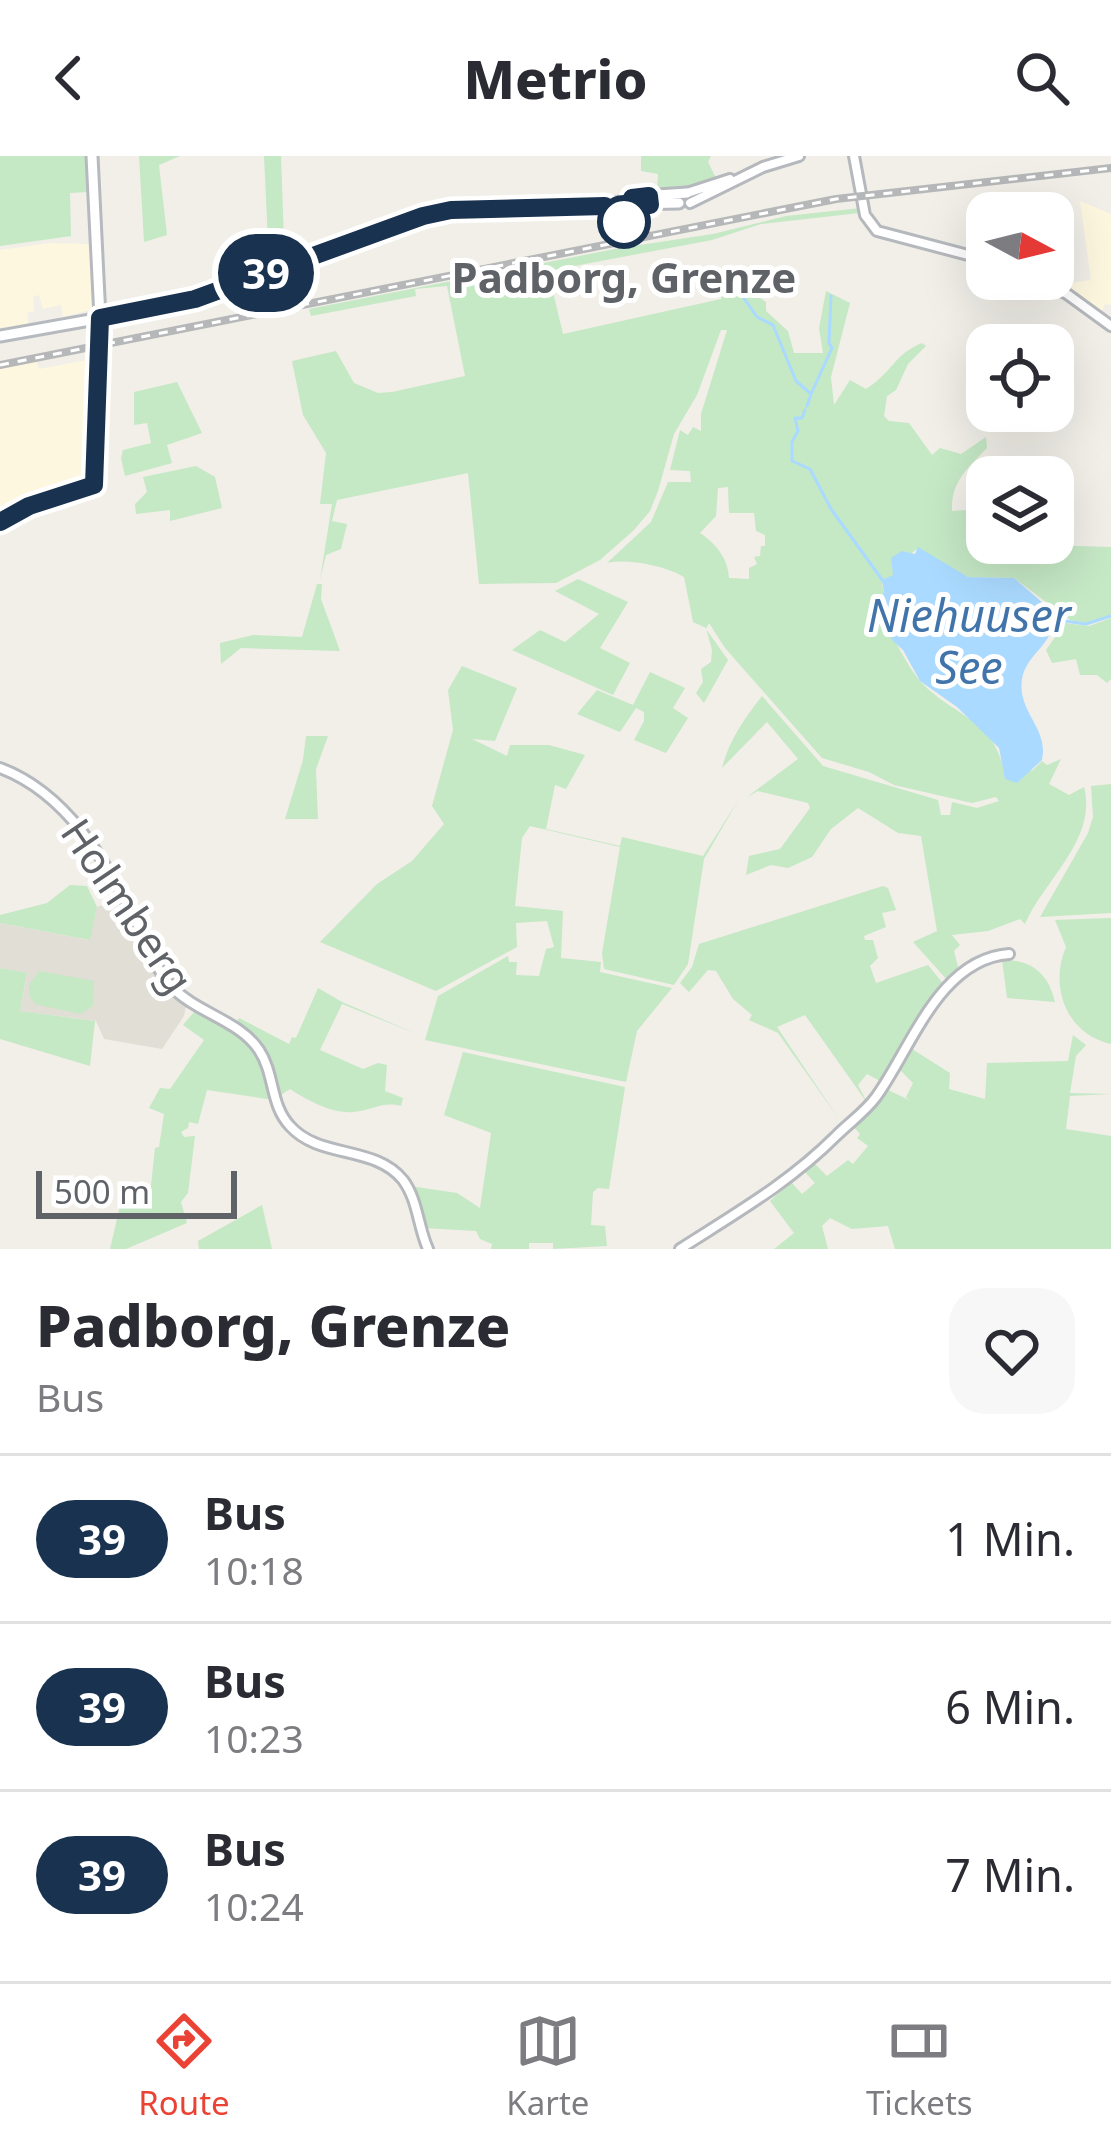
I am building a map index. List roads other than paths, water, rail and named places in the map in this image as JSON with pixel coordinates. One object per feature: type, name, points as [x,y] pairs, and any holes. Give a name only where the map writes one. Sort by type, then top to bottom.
[{"type":"main road","points":[[92,156],[102,318]]},
{"type":"main road","points":[[0,336],[195,299],[431,214],[482,207],[685,201]]},
{"type":"street","points":[[685,201],[787,156]]},
{"type":"street","points":[[685,201],[799,156]]},
{"type":"street","points":[[853,156],[865,215],[877,231],[966,254]]},
{"type":"street","points":[[1073,300],[1111,326]]},
{"type":"street","name":"Holmberg","points":[[0,767],[32,783],[67,814],[122,896],[162,974],[195,1006],[254,1044],[265,1062],[280,1113],[298,1133],[323,1147],[385,1164],[400,1177],[410,1192],[427,1248]]},
{"type":"street","points":[[680,1249],[763,1199],[812,1160],[878,1095],[903,1050],[955,979],[980,962],[1009,955]]},
{"type":"water","name":"Niehuuser See","points":[[918,547],[968,577],[1014,578],[1043,603],[1053,622],[1022,679],[1024,701],[1041,738],[1042,760],[1017,783],[1005,779],[999,748],[957,707],[920,681],[892,640],[885,618],[874,610],[884,592],[882,580],[893,575],[891,558],[902,551],[915,554]]},
{"type":"waterway","points":[[741,294],[757,317],[773,325],[796,381],[811,394],[807,406]]},
{"type":"waterway","points":[[811,394],[832,348],[831,296]]},
{"type":"waterway","points":[[805,410],[802,418],[795,418],[798,431],[792,442],[792,461],[810,469],[831,509],[883,581]]},
{"type":"waterway","points":[[1055,624],[1086,624],[1111,616]]},
{"type":"railway","points":[[0,365],[836,199],[1111,168]]},
{"type":"place","name":"Padborg, Grenze","points":[[624,222]]}]
